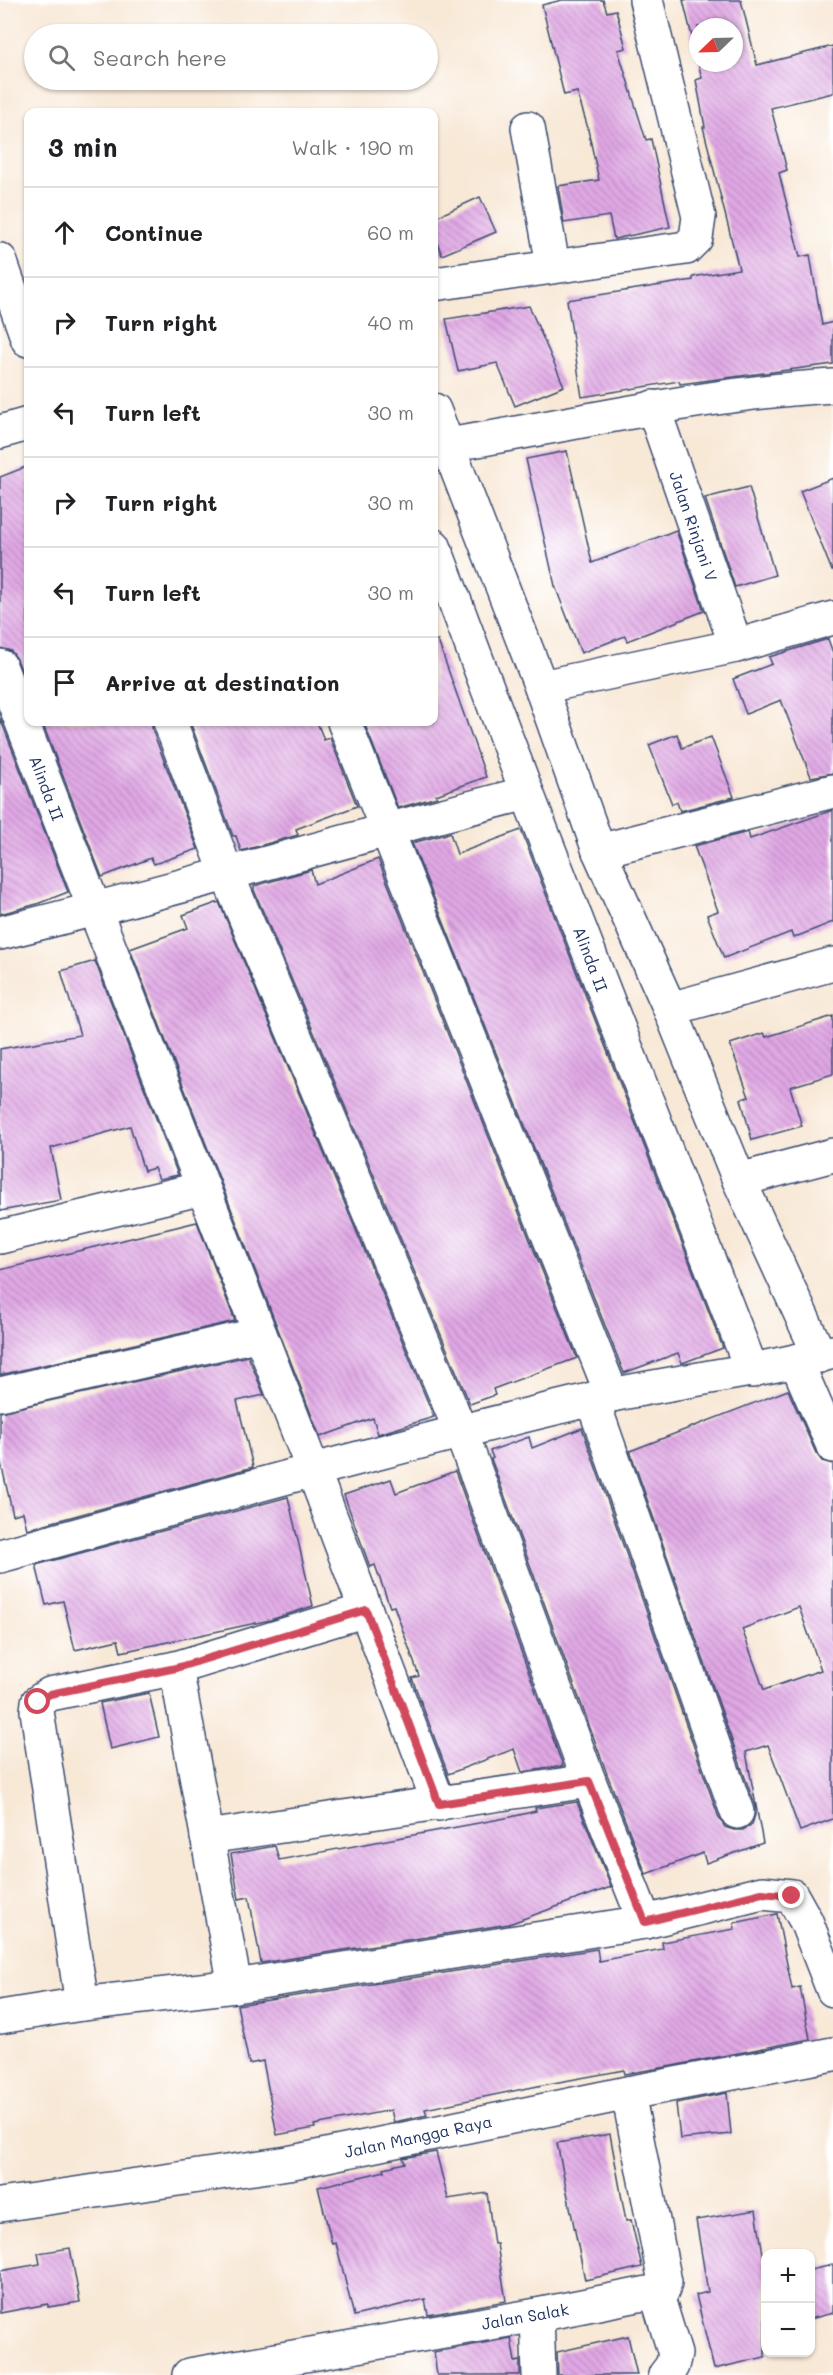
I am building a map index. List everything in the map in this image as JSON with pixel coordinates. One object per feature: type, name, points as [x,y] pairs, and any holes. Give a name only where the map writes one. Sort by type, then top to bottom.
[{"type":"street","points":[[438,283],[553,265],[686,248],[696,238],[699,217],[646,0]]},
{"type":"street","points":[[528,128],[553,265]]},
{"type":"street","points":[[0,260],[24,329]]},
{"type":"street","points":[[446,445],[653,407],[777,389],[833,386]]},
{"type":"street","name":"Jalan Rinjani V","points":[[653,407],[736,646]]},
{"type":"street","points":[[438,422],[541,687],[599,851],[749,1177],[816,1356],[833,1446]]},
{"type":"street","points":[[0,432],[24,425]]},
{"type":"street","name":"Alinda II","points":[[438,557],[527,793],[752,1371]]},
{"type":"street","points":[[541,687],[736,646],[833,618]]},
{"type":"street","name":"Alinda II","points":[[0,666],[313,1470],[439,1804]]},
{"type":"street","points":[[172,726],[227,874],[461,1432],[589,1781],[645,1922]]},
{"type":"street","points":[[346,726],[388,828],[602,1397],[737,1812]]},
{"type":"street","points":[[599,851],[833,791]]},
{"type":"street","points":[[0,933],[94,910],[388,828],[527,793]]},
{"type":"street","points":[[670,1009],[833,964]]},
{"type":"street","points":[[749,1177],[833,1155]]},
{"type":"street","points":[[0,1237],[203,1188]]},
{"type":"street","points":[[0,1394],[260,1334]]},
{"type":"street","points":[[0,1557],[313,1470],[602,1397],[752,1371],[816,1356]]},
{"type":"street","points":[[82,2004],[37,1711],[38,1702],[50,1694],[176,1668],[366,1610]]},
{"type":"street","points":[[176,1668],[235,1986]]},
{"type":"street","points":[[207,1837],[589,1781]]},
{"type":"street","points":[[0,2017],[82,2004],[235,1986],[645,1922],[762,1893],[792,1896],[806,1921],[833,1990]]},
{"type":"street","name":"Jalan Mangga Raya","points":[[0,2205],[288,2163],[628,2093],[833,2054]]},
{"type":"street","points":[[628,2093],[665,2282],[663,2290],[656,2292],[675,2354],[672,2366],[665,2375]]},
{"type":"street","name":"Jalan Salak","points":[[189,2375],[537,2315],[656,2292]]},
{"type":"street","points":[[537,2315],[538,2375]]},
{"type":"building","points":[[562,0],[603,0],[607,12],[616,10],[626,48],[618,50],[646,140],[651,139],[670,227],[614,239],[609,216],[564,223],[558,186],[599,180],[577,92],[564,95],[542,5]]},
{"type":"building","points":[[683,0],[741,0],[757,65],[833,46],[833,93],[771,108],[787,170],[779,173],[800,257],[810,255],[822,325],[833,322],[833,364],[680,384],[679,381],[582,397],[567,300],[693,280],[693,277],[739,269],[703,127],[705,127],[696,80],[702,78],[700,72],[743,72],[743,18],[689,18],[689,24]]},
{"type":"building","points":[[480,197],[496,232],[442,255],[438,245],[438,216]]},
{"type":"building","points":[[529,306],[564,386],[515,406],[497,363],[458,371],[446,319]]},
{"type":"building","points":[[567,451],[592,563],[676,530],[704,611],[627,641],[625,636],[581,653],[555,586],[526,459]]},
{"type":"building","points":[[24,468],[24,677],[17,659],[11,651],[0,648],[0,477]]},
{"type":"building","points":[[833,478],[833,571],[832,571],[800,491]]},
{"type":"building","points":[[749,487],[775,575],[735,587],[705,498]]},
{"type":"building","points":[[828,639],[833,653],[833,773],[811,777],[781,700],[746,714],[733,679],[772,664],[769,657]]},
{"type":"building","points":[[438,641],[486,777],[436,795],[437,797],[398,808],[365,726],[438,726]]},
{"type":"building","points":[[0,718],[68,892],[37,904],[0,914]]},
{"type":"building","points":[[44,726],[152,726],[198,849],[154,864],[151,858],[102,877]]},
{"type":"building","points":[[192,726],[319,726],[324,740],[330,738],[357,806],[296,829],[298,835],[241,851],[236,836],[233,836]]},
{"type":"building","points":[[677,734],[682,748],[711,737],[734,797],[680,811],[677,802],[672,804],[649,745]]},
{"type":"building","points":[[833,810],[833,922],[793,938],[791,932],[724,958],[707,915],[718,911],[694,846],[748,832],[750,839]]},
{"type":"building","points":[[521,830],[723,1348],[682,1363],[678,1353],[624,1373],[412,843],[450,833],[457,854]]},
{"type":"building","points":[[378,859],[577,1358],[493,1389],[495,1395],[470,1404],[254,890],[254,886],[311,870],[315,884]]},
{"type":"building","points":[[219,902],[434,1417],[378,1434],[373,1418],[320,1437],[130,949],[188,928],[183,915]]},
{"type":"building","points":[[95,961],[178,1175],[159,1179],[154,1168],[144,1171],[130,1126],[51,1148],[61,1200],[0,1211],[0,1049],[80,1035],[61,971]]},
{"type":"building","points":[[833,1016],[833,1074],[790,1087],[802,1126],[752,1140],[741,1099],[749,1097],[730,1044],[764,1033],[766,1037]]},
{"type":"building","points":[[197,1222],[235,1321],[0,1375],[0,1270]]},
{"type":"building","points":[[248,1356],[264,1395],[237,1401],[253,1467],[27,1529],[23,1512],[13,1515],[0,1459],[0,1412]]},
{"type":"building","points":[[788,1390],[816,1453],[822,1461],[833,1464],[833,1819],[800,1831],[768,1745],[746,1752],[763,1843],[706,1863],[703,1853],[646,1874],[607,1774],[490,1451],[529,1437],[532,1448],[582,1428],[719,1818],[725,1827],[743,1830],[752,1824],[755,1806],[630,1451]],"holes":[[[799,1607],[821,1670],[764,1690],[742,1629]]]},
{"type":"building","points":[[455,1471],[563,1766],[522,1772],[514,1749],[448,1774],[412,1678],[419,1676],[394,1606],[390,1607],[375,1565],[370,1567],[344,1495],[391,1479],[396,1493]]},
{"type":"building","points":[[288,1497],[313,1606],[270,1620],[121,1652],[118,1640],[75,1650],[63,1601],[46,1605],[36,1565]]},
{"type":"building","points":[[149,1693],[159,1737],[110,1749],[100,1703]]},
{"type":"building","points":[[577,1802],[611,1887],[509,1924],[261,1963],[249,1897],[239,1899],[231,1854],[275,1846],[279,1860],[511,1817],[536,1811],[535,1808]]},
{"type":"building","points":[[777,1914],[792,1989],[800,1987],[810,2039],[672,2066],[625,2074],[624,2070],[548,2084],[425,2109],[427,2115],[394,2122],[391,2110],[314,2125],[315,2128],[277,2135],[263,2061],[249,2064],[237,2005],[597,1949],[599,1961],[663,1949],[662,1942],[735,1929],[734,1923]]},
{"type":"building","points":[[727,2093],[731,2134],[680,2139],[676,2103]]},
{"type":"building","points":[[610,2134],[626,2221],[631,2220],[642,2267],[585,2280],[557,2143]]},
{"type":"building","points":[[436,2152],[448,2199],[487,2193],[494,2244],[497,2244],[506,2301],[428,2315],[425,2299],[354,2316],[336,2243],[332,2244],[318,2187],[385,2171],[384,2168],[405,2163],[403,2158]]},
{"type":"building","points":[[756,2210],[762,2249],[761,2357],[765,2357],[714,2369],[696,2295],[708,2292],[696,2220]]},
{"type":"building","points":[[70,2248],[80,2302],[48,2307],[48,2304],[0,2313],[0,2271],[40,2264],[38,2253]]},
{"type":"building","points":[[833,2265],[833,2313],[815,2318],[815,2303],[815,2269]]},
{"type":"building","points":[[628,2336],[637,2375],[558,2375],[557,2352]]},
{"type":"building","points":[[511,2338],[515,2362],[520,2361],[520,2375],[437,2375],[434,2352]]},
{"type":"route","points":[[38,1702],[50,1694],[176,1668],[366,1610],[439,1804],[589,1781],[645,1922],[762,1893],[792,1896]]}]
